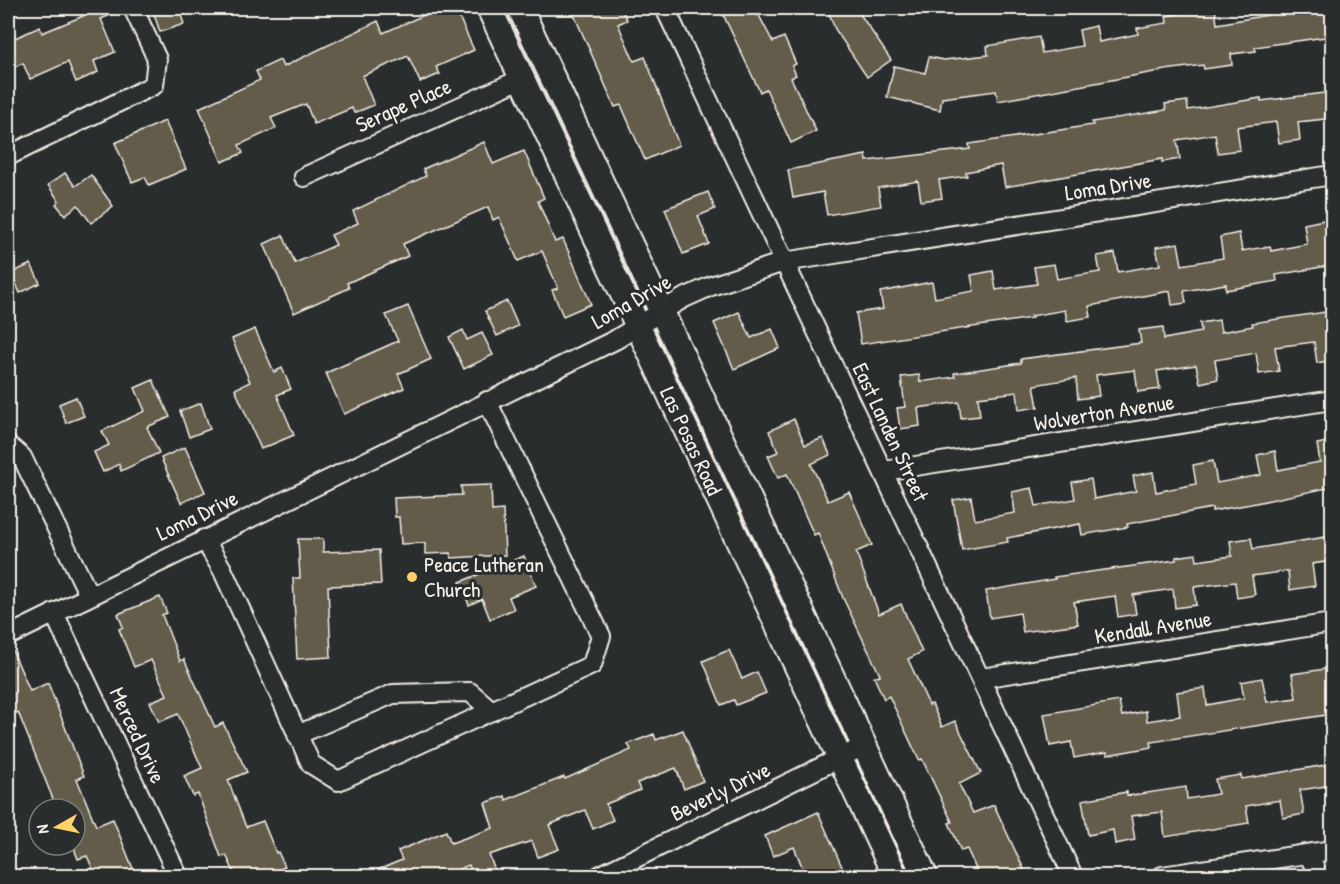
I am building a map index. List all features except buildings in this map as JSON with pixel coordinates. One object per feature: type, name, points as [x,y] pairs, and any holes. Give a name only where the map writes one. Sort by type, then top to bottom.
[{"type":"main road","name":"Las Posas Road","points":[[489,8],[895,876]]},
{"type":"main road","name":"Las Posas Road","points":[[520,8],[862,747],[925,876]]},
{"type":"street","points":[[12,154],[154,85],[157,59],[133,8]]},
{"type":"street","name":"East Landen Street","points":[[665,8],[1073,876]]},
{"type":"street","name":"Serape Place","points":[[304,177],[523,78]]},
{"type":"street","name":"Loma Drive","points":[[8,636],[615,340],[661,311],[711,286],[784,262],[1332,175]]},
{"type":"street","name":"Wolverton Avenue","points":[[884,471],[1332,400]]},
{"type":"street","points":[[204,539],[222,569],[311,764],[338,781],[592,665],[601,636],[487,401]]},
{"type":"street","points":[[8,446],[22,457],[89,596]]},
{"type":"street","name":"Merced Drive","points":[[54,613],[178,876]]},
{"type":"street","name":"Kendall Avenue","points":[[981,678],[1332,623]]},
{"type":"street","points":[[297,735],[393,694],[470,692],[492,711]]},
{"type":"street","name":"Beverly Drive","points":[[599,876],[862,747]]},
{"type":"street","points":[[1162,876],[1332,850]]},
{"type":"street","points":[[1308,854],[1319,876]]},
{"type":"place","name":"Peace Lutheran Church","points":[[412,577]]}]
